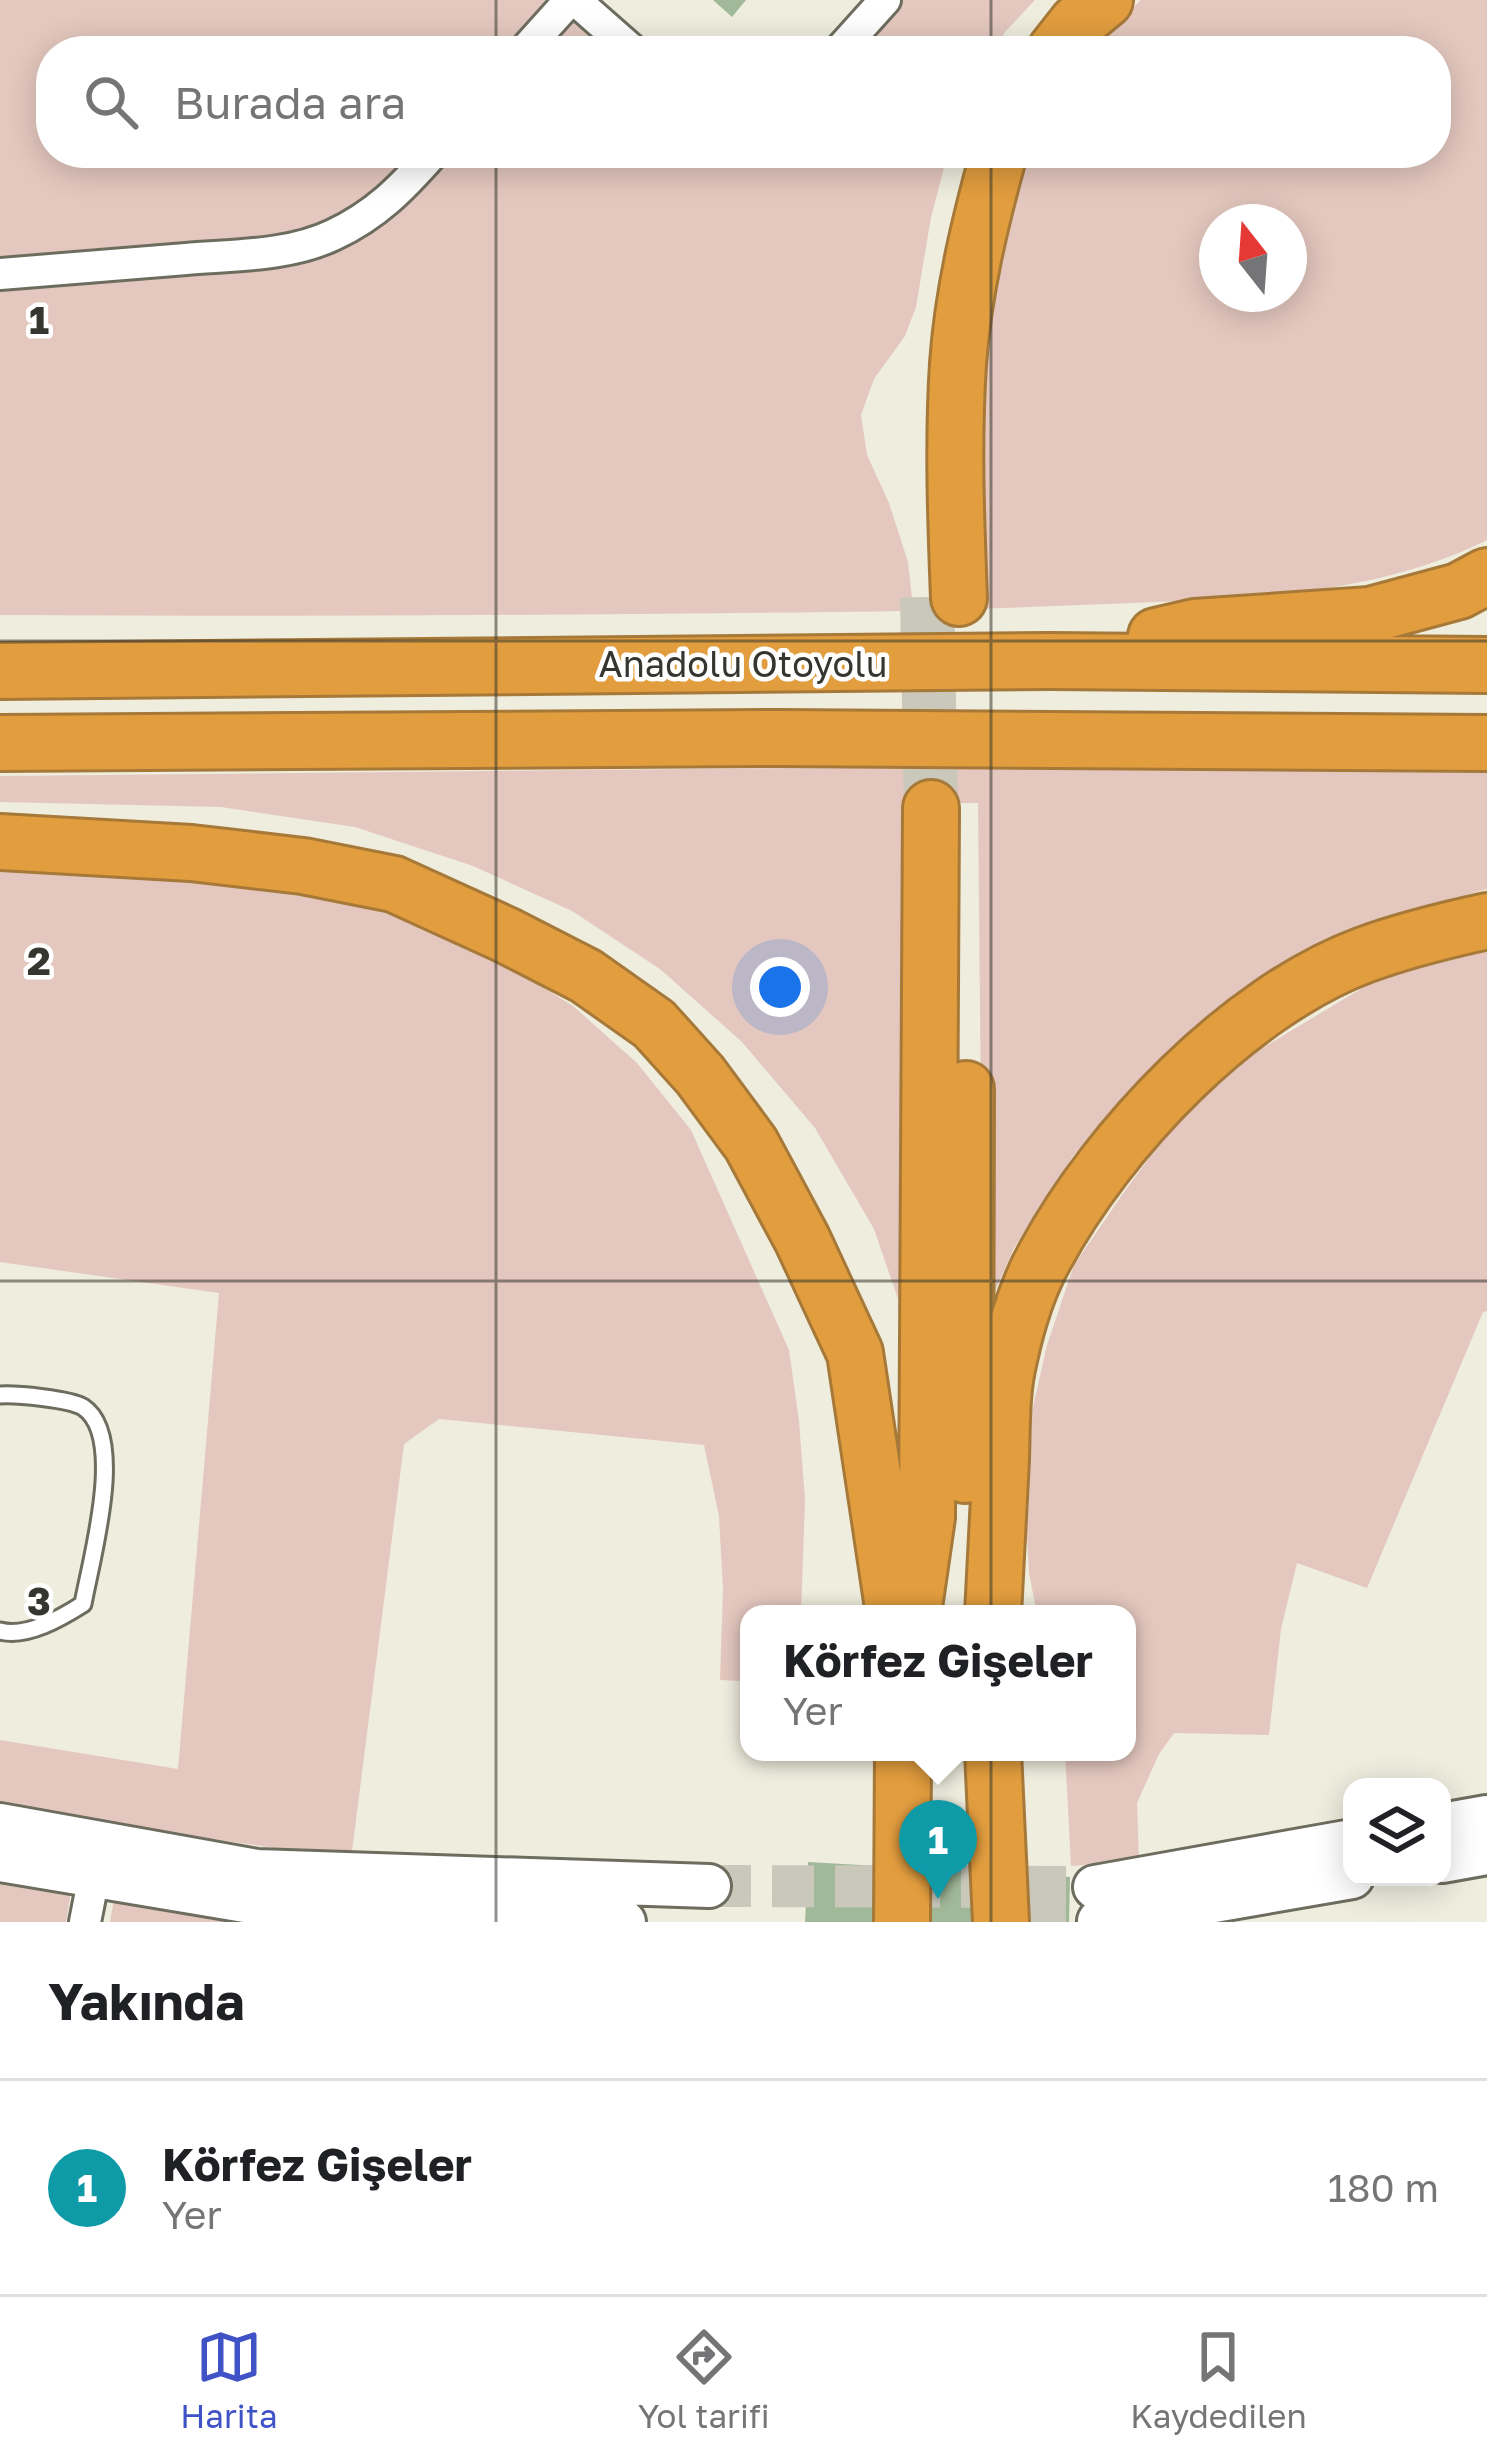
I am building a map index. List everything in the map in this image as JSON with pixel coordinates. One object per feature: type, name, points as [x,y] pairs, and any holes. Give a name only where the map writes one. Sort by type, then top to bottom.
[{"type":"highway","points":[[1027,36],[1060,0]]},
{"type":"highway","points":[[1067,36],[1105,0]]},
{"type":"highway","points":[[964,168],[933,296],[920,463],[943,597],[958,360],[978,229],[996,168]]},
{"type":"highway","points":[[1049,661],[1196,627],[1370,615],[1459,591],[1487,576]]},
{"type":"highway","name":"Anadolu Otoyolu","points":[[0,670],[1049,661],[1487,665]]},
{"type":"highway","name":"Anadolu Otoyolu","points":[[0,743],[757,738],[1487,743]]},
{"type":"highway","points":[[914,1605],[927,1517],[948,808],[967,1243],[965,1478],[980,1605]]},
{"type":"highway","points":[[0,842],[213,856],[303,866],[394,884],[586,976],[654,1024],[751,1144],[802,1238],[855,1353],[893,1605]]},
{"type":"highway","points":[[994,1605],[1008,1361],[1043,1258],[1083,1197],[1130,1132],[1175,1083],[1232,1033],[1284,998],[1362,956],[1487,921]]},
{"type":"highway","points":[[902,1922],[903,1761]]},
{"type":"highway","points":[[993,1761],[1001,1922]]},
{"type":"main road","points":[[1451,1824],[1487,1817]]},
{"type":"main road","points":[[0,1826],[97,1860],[257,1903],[624,1922]]},
{"type":"main road","points":[[1097,1904],[1343,1843]]},
{"type":"main road","points":[[1451,1859],[1487,1853]]},
{"type":"main road","points":[[0,1860],[709,1886]]},
{"type":"main road","points":[[1097,1904],[1343,1878]]},
{"type":"street","points":[[538,36],[572,0],[615,36]]},
{"type":"street","points":[[853,36],[885,0]]},
{"type":"street","points":[[0,274],[295,247],[328,238],[361,220],[395,195],[419,168]]},
{"type":"street","points":[[85,1922],[97,1860]]},
{"type":"lane","points":[[0,1395],[23,1393],[82,1407],[103,1432],[106,1474],[83,1604],[57,1620],[8,1634],[0,1631]]},
{"type":"shaded area","points":[[0,0],[575,0],[616,36],[36,36],[36,168],[944,168],[916,307],[905,336],[874,379],[861,415],[867,455],[908,562],[912,598],[968,598],[975,368],[1017,168],[1451,168],[1451,36],[1104,36],[1141,0],[1487,0],[1487,540],[1402,572],[1314,590],[1096,604],[730,613],[0,615]]},
{"type":"shaded area","points":[[885,0],[1035,0],[1003,36],[853,36]]},
{"type":"shaded area","points":[[981,766],[1487,772],[1487,889],[1356,926],[1268,975],[1194,1029],[1127,1094],[1073,1156],[1014,1248],[983,1319],[978,803],[914,803],[906,1237],[898,1299],[874,1229],[815,1128],[742,1042],[660,969],[572,911],[473,866],[355,827],[221,807],[0,802],[0,776]]},
{"type":"shaded area","points":[[0,863],[322,886],[398,908],[483,950],[573,1006],[637,1063],[691,1130],[789,1350],[805,1501],[801,1605],[740,1605],[740,1681],[720,1680],[719,1516],[704,1445],[439,1419],[404,1444],[351,1859],[0,1808],[0,1740],[178,1769],[219,1293],[0,1262]]},
{"type":"shaded area","points":[[1487,944],[1487,1311],[1367,1588],[1297,1563],[1281,1629],[1269,1735],[1174,1733],[1137,1803],[1139,1861],[1071,1866],[1065,1761],[1136,1761],[1136,1605],[1035,1605],[1029,1573],[1028,1429],[1047,1345],[1074,1265],[1171,1128],[1254,1053],[1384,975]]},
{"type":"shaded area","points":[[0,1872],[72,1885],[66,1922],[0,1922]]},
{"type":"shaded area","points":[[115,1893],[429,1922],[110,1922]]},
{"type":"building","points":[[713,0],[746,0],[732,17]]},
{"type":"building","points":[[808,1862],[1070,1877],[1069,1922],[805,1922]]},
{"type":"tunnel","points":[[927,597],[931,808]]},
{"type":"tunnel","points":[[709,1886],[1095,1887]]},
{"type":"tunnel","points":[[1024,1922],[1099,1921]]},
{"type":"place","name":"Körfez Gişeler","points":[[938,1899]]}]
